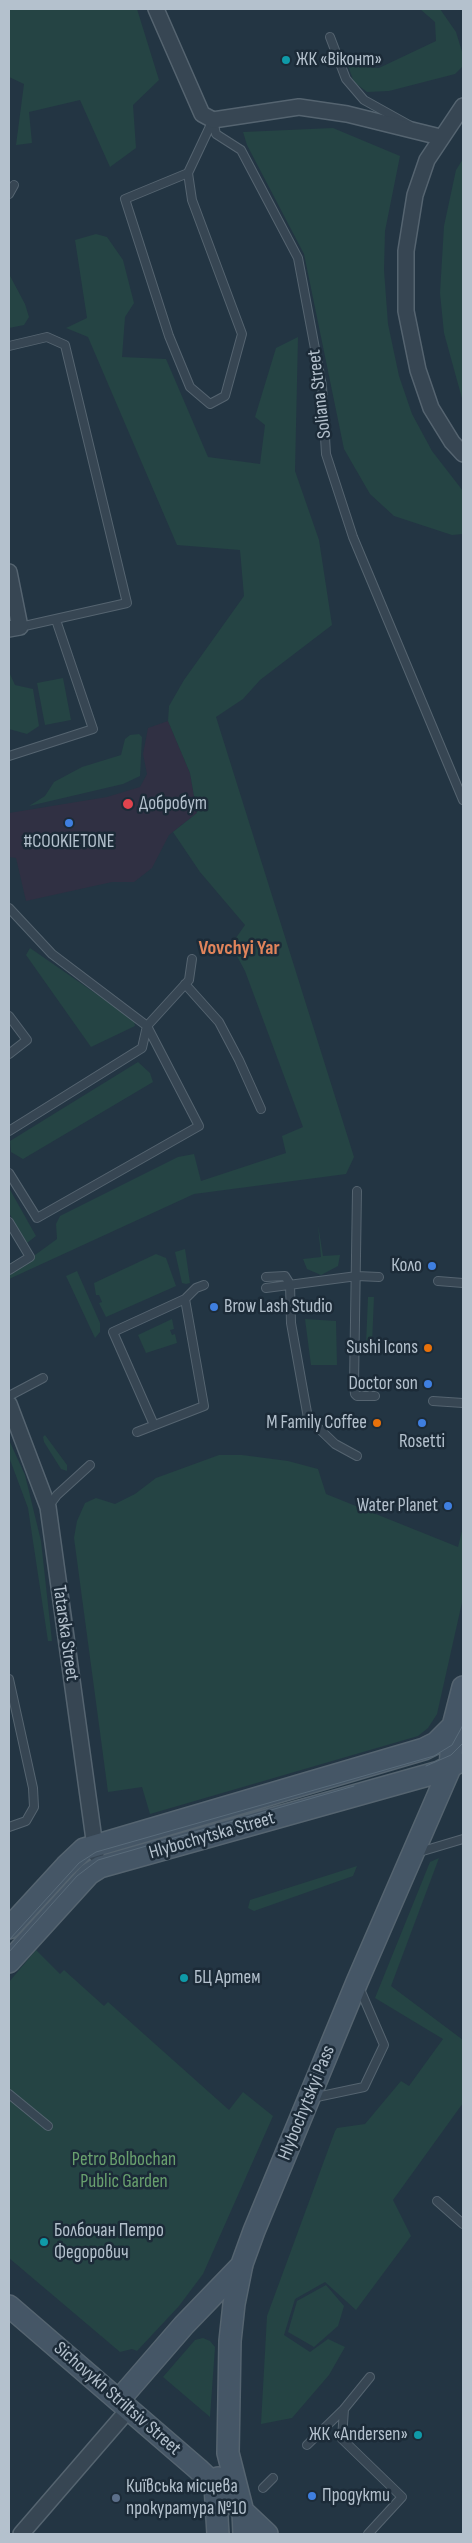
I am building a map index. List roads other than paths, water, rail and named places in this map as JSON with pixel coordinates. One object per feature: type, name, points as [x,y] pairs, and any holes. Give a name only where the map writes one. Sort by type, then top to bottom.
[{"type":"main road","points":[[457,1766],[453,1726],[463,1687]]},
{"type":"main road","name":"Hlybochytska Street","points":[[9,1928],[75,1856],[94,1845],[405,1755],[436,1743],[453,1726]]},
{"type":"main road","points":[[436,1743],[457,1766]]},
{"type":"main road","name":"Hlybochytska Street","points":[[9,1962],[89,1874],[100,1867],[457,1766]]},
{"type":"main road","name":"Hlybochytskyi Pass","points":[[228,2452],[230,2341],[234,2304],[242,2264],[357,1982],[412,1854],[457,1766]]},
{"type":"main road","points":[[124,2405],[184,2325],[242,2264]]},
{"type":"main road","name":"Sichovykh Striltsiv Street","points":[[9,2306],[215,2485],[267,2534]]},
{"type":"main road","points":[[218,2534],[215,2485],[228,2452]]},
{"type":"main road","points":[[228,2452],[243,2512],[244,2534]]},
{"type":"street","name":"Soliana Street","points":[[156,9],[202,114],[213,120]]},
{"type":"street","points":[[463,106],[440,137],[427,160],[416,195],[406,251],[406,311],[418,370],[431,408],[452,442],[463,454]]},
{"type":"street","points":[[213,120],[299,107],[346,114],[440,137]]},
{"type":"street","points":[[9,572],[15,628]]},
{"type":"street","name":"Tatarska Street","points":[[9,1404],[48,1507],[94,1845],[100,1867]]},
{"type":"street","points":[[21,2534],[124,2405]]},
{"type":"lane","points":[[330,38],[346,79],[364,100],[394,115],[421,133]]},
{"type":"lane","points":[[188,173],[125,199],[169,336],[190,387],[210,404],[224,396],[242,334],[192,200],[188,173],[213,120]]},
{"type":"lane","name":"Soliana Street","points":[[213,120],[216,134],[241,150],[298,258],[322,386],[326,454],[353,537],[463,800]]},
{"type":"lane","points":[[9,194],[14,185]]},
{"type":"lane","points":[[9,346],[47,337],[65,345],[127,603],[15,628]]},
{"type":"lane","points":[[9,756],[93,729],[56,620]]},
{"type":"lane","points":[[9,908],[52,954],[147,1026],[199,1126],[37,1218],[9,1173]]},
{"type":"lane","points":[[9,1131],[142,1048],[147,1026],[189,980],[192,959]]},
{"type":"lane","points":[[185,984],[218,1022],[239,1060],[261,1110]]},
{"type":"lane","points":[[9,1016],[27,1040],[9,1054]]},
{"type":"lane","points":[[357,1191],[355,1394],[375,1396]]},
{"type":"lane","points":[[9,1222],[30,1257],[9,1270]]},
{"type":"lane","points":[[266,1277],[285,1276],[290,1284],[291,1323],[308,1418],[335,1444],[357,1456]]},
{"type":"lane","points":[[266,1288],[357,1276],[378,1277]]},
{"type":"lane","points":[[438,1281],[463,1283]]},
{"type":"lane","points":[[154,1425],[113,1332],[185,1299],[196,1288],[204,1285]]},
{"type":"lane","points":[[137,1432],[204,1406],[185,1299]]},
{"type":"lane","points":[[9,1396],[43,1378]]},
{"type":"lane","points":[[433,1401],[463,1403]]},
{"type":"lane","points":[[48,1507],[57,1494],[90,1465]]},
{"type":"lane","points":[[9,1679],[33,1788],[34,1807],[26,1820],[9,1827]]},
{"type":"lane","points":[[412,1854],[463,1839]]},
{"type":"lane","points":[[310,2098],[364,2087],[384,2045],[357,1982]]},
{"type":"lane","points":[[9,2094],[48,2126]]},
{"type":"lane","points":[[437,2201],[463,2224]]},
{"type":"lane","points":[[307,2445],[344,2409],[370,2377]]},
{"type":"lane","points":[[344,2409],[342,2439],[402,2497],[368,2534]]},
{"type":"lane","points":[[263,2488],[273,2478]]},
{"type":"tram line","points":[[9,1940],[79,1863],[96,1852],[434,1756],[452,1745],[463,1725]]},
{"type":"tram line","points":[[426,1766],[451,1755],[463,1743]]},
{"type":"tram line","points":[[9,1952],[77,1876],[98,1860],[354,1786]]},
{"type":"place","name":"ЖК «Віконт»","points":[[286,60]]},
{"type":"place","name":"Добробут","points":[[128,804]]},
{"type":"place","name":"#COOKIETONE","points":[[69,823]]},
{"type":"place","name":"Коло","points":[[432,1266]]},
{"type":"place","name":"Brow Lash Studio","points":[[214,1307]]},
{"type":"place","name":"Sushi Icons","points":[[428,1348]]},
{"type":"place","name":"Doctor son","points":[[428,1384]]},
{"type":"place","name":"M Family Coffee","points":[[377,1423]]},
{"type":"place","name":"Rosetti","points":[[422,1423]]},
{"type":"place","name":"Water Planet","points":[[448,1506]]},
{"type":"place","name":"БЦ Артем","points":[[184,1978]]},
{"type":"place","name":"Болбочан Петро Федорович","points":[[44,2242]]},
{"type":"place","name":"ЖК «Andersen»","points":[[418,2435]]},
{"type":"place","name":"Продукти","points":[[312,2496]]},
{"type":"place","name":"Київська місцева прокуратура №10","points":[[116,2498]]},
{"type":"district","name":"Vovchyi Yar","points":[[239,949]]},
{"type":"park label","name":"Petro Bolbochan Public Garden","points":[[124,2171]]}]
